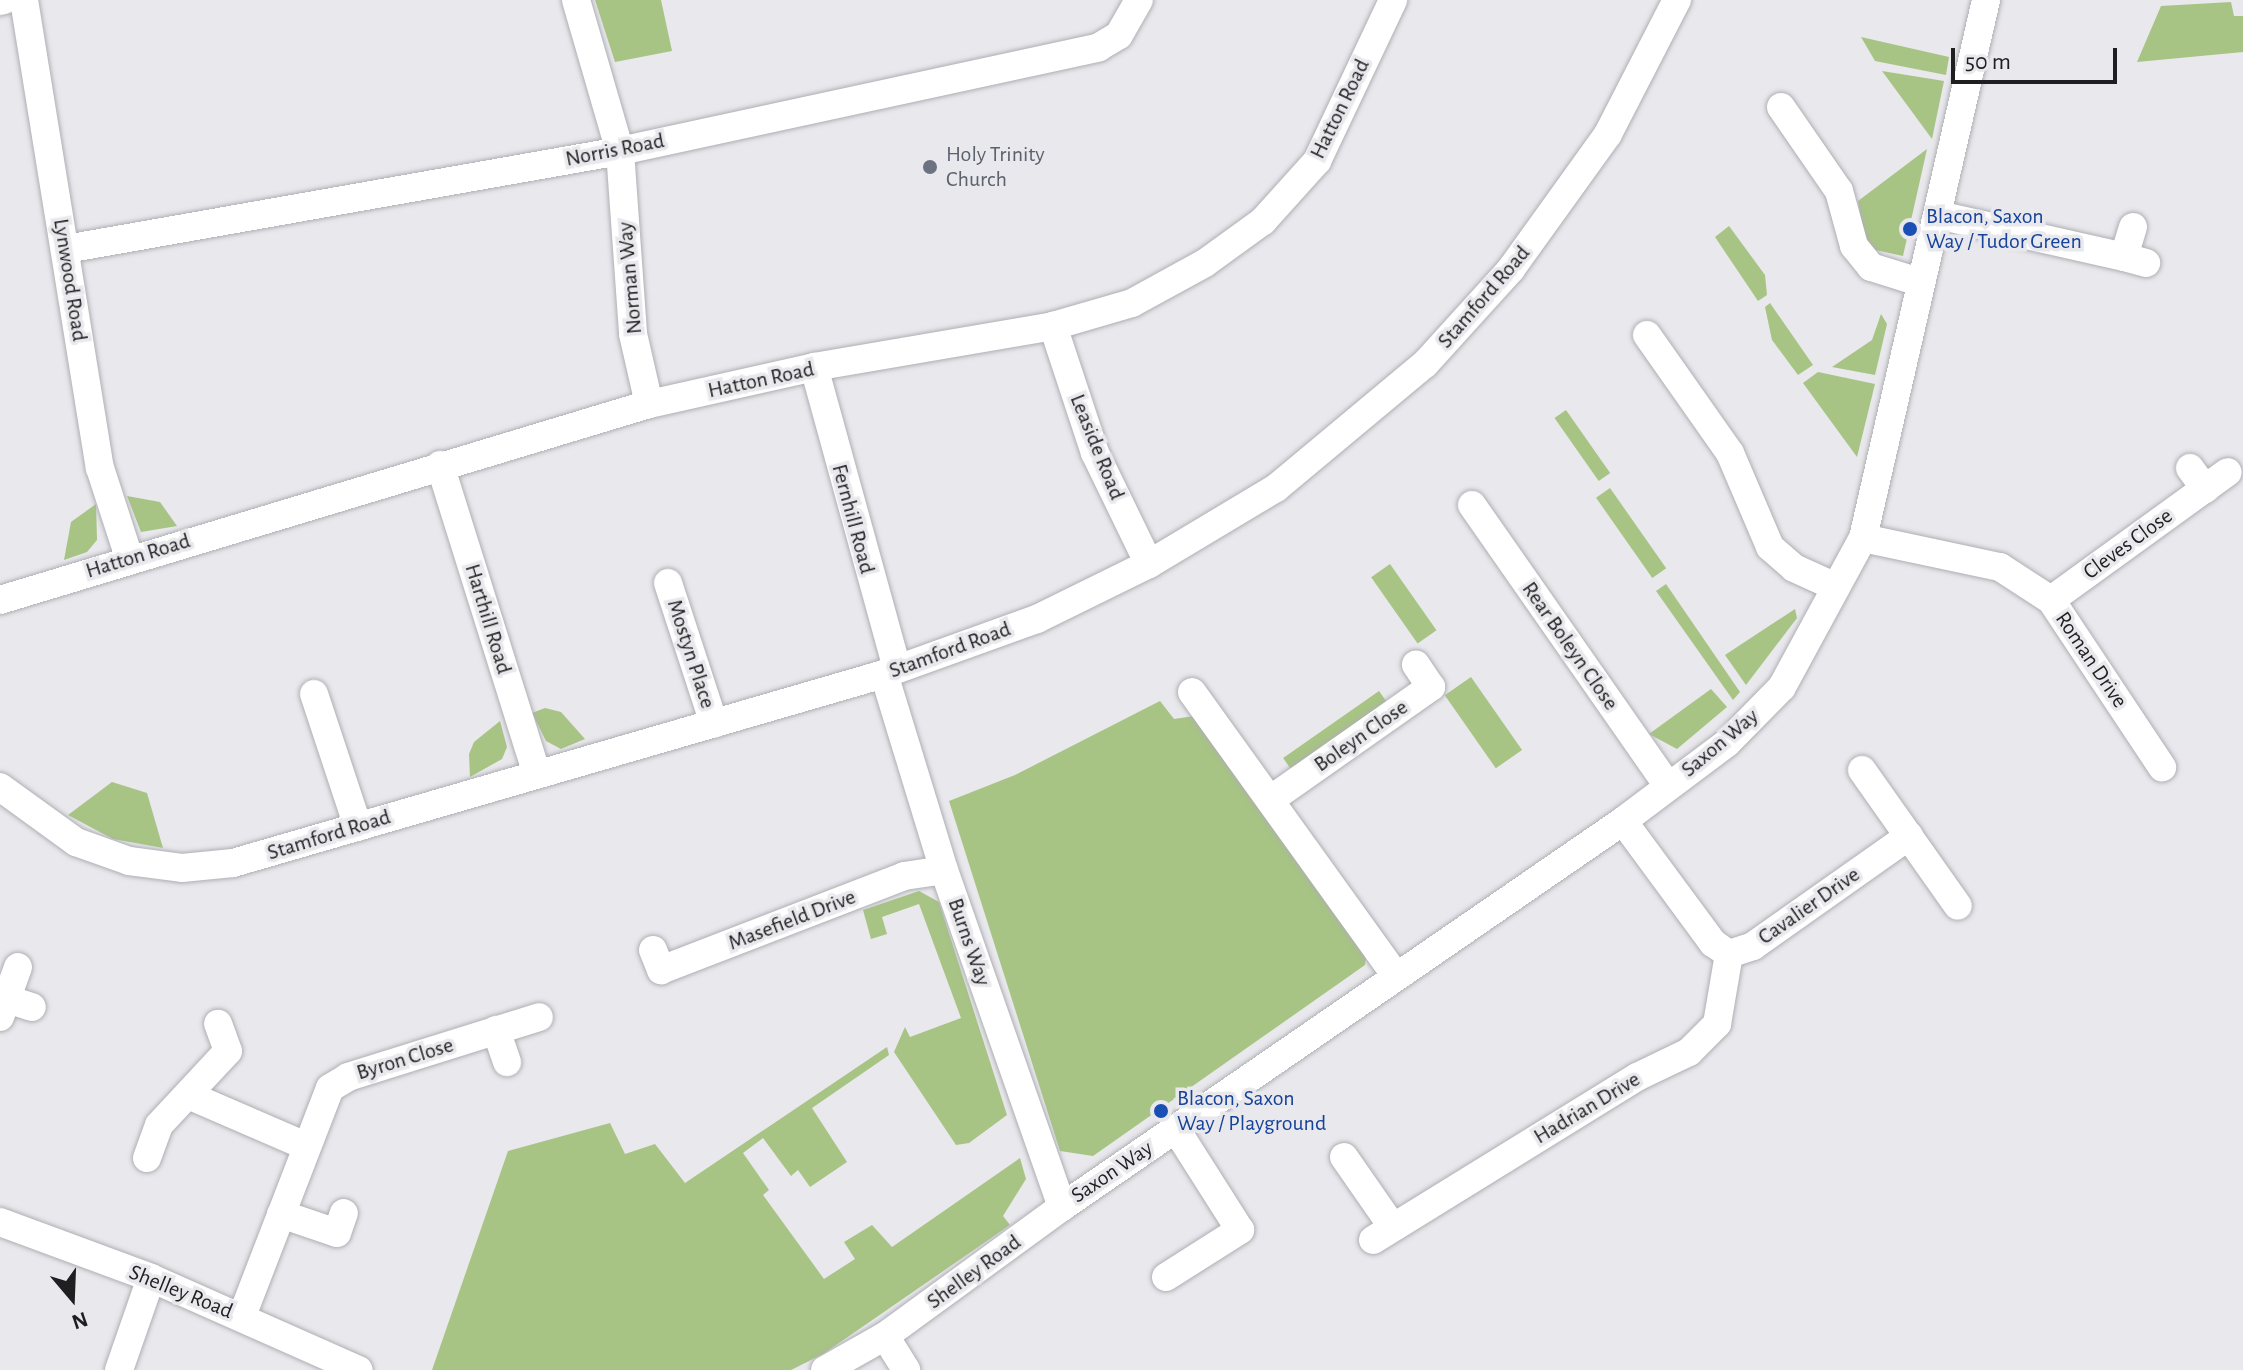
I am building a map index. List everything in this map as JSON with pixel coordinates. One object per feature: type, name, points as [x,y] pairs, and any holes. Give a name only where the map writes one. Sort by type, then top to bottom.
[{"type":"street","name":"Lynwood Road","points":[[24,0],[100,468],[129,557]]},
{"type":"street","name":"Norman Way","points":[[576,0],[620,151],[633,334],[649,404]]},
{"type":"street","name":"Norris Road","points":[[66,249],[620,151],[1099,47],[1119,35],[1139,0]]},
{"type":"street","name":"Hatton Road","points":[[0,600],[129,557],[649,404],[814,367],[1053,326],[1132,303],[1205,263],[1263,221],[1317,161],[1393,0]]},
{"type":"street","name":"Stamford Road","points":[[0,787],[76,842],[129,861],[182,868],[233,863],[536,772],[890,672],[1037,619],[1149,564],[1276,488],[1425,364],[1511,269],[1608,134],[1677,0]]},
{"type":"street","name":"Saxon Way","points":[[1062,1207],[1623,821],[1727,743],[1782,687],[1863,538],[1919,282],[1938,215],[1986,0]]},
{"type":"street","points":[[1783,123],[1839,191],[1854,246],[1871,267],[1919,282]]},
{"type":"street","points":[[1938,215],[2135,260],[2133,227]]},
{"type":"street","name":"Leaside Road","points":[[1053,326],[1095,453],[1149,564]]},
{"type":"street","points":[[1661,340],[1730,453],[1770,547],[1794,568],[1836,587]]},
{"type":"street","name":"Fernhill Road","points":[[814,367],[890,672]]},
{"type":"street","name":"Harthill Road","points":[[440,465],[536,772]]},
{"type":"street","name":"Cleves Close","points":[[2051,600],[2197,478],[2228,472]]},
{"type":"street","name":"Rear Boleyn Close","points":[[1473,505],[1668,786]]},
{"type":"street","name":"Roman Drive","points":[[1863,538],[2000,567],[2051,600],[2162,767]]},
{"type":"street","name":"Mostyn Place","points":[[668,583],[714,724]]},
{"type":"street","name":"Boleyn Close","points":[[1270,800],[1431,687],[1416,665]]},
{"type":"street","name":"Burns Way","points":[[890,672],[944,870],[1062,1207]]},
{"type":"street","points":[[1192,692],[1395,975]]},
{"type":"street","points":[[314,694],[358,827]]},
{"type":"street","points":[[1862,770],[1958,906]]},
{"type":"street","points":[[1623,821],[1713,943],[1729,954]]},
{"type":"street","name":"Cavalier Drive","points":[[1729,954],[1753,946],[1909,836]]},
{"type":"street","name":"Masefield Drive","points":[[653,950],[661,970],[904,876],[944,870]]},
{"type":"street","name":"Hadrian Drive","points":[[1344,1157],[1382,1233],[1637,1077],[1689,1052],[1717,1024],[1729,954]]},
{"type":"street","points":[[13,1008],[18,967]]},
{"type":"street","name":"Byron Close","points":[[242,1316],[330,1088],[348,1077],[539,1017]]},
{"type":"street","points":[[147,1158],[159,1125],[228,1051],[218,1024]]},
{"type":"street","points":[[496,1030],[507,1062]]},
{"type":"street","points":[[188,1095],[306,1146]]},
{"type":"street","points":[[1166,1277],[1240,1230],[1176,1129]]},
{"type":"street","name":"Shelley Road","points":[[825,1370],[885,1336],[1062,1207]]},
{"type":"street","points":[[281,1214],[345,1228]]},
{"type":"street","name":"Shelley Road","points":[[0,1222],[151,1278],[359,1370]]},
{"type":"street","points":[[119,1370],[151,1278]]},
{"type":"street","points":[[885,1336],[906,1370]]},
{"type":"green space","points":[[595,0],[661,0],[672,51],[615,62]]},
{"type":"green space","points":[[2231,2],[2234,16],[2243,16],[2243,52],[2137,62],[2161,6]]},
{"type":"green space","points":[[1861,37],[1949,57],[1946,75],[1875,61]]},
{"type":"green space","points":[[1882,71],[1944,81],[1932,139]]},
{"type":"green space","points":[[1927,149],[1903,256],[1866,248],[1858,201]]},
{"type":"green space","points":[[1729,226],[1765,275],[1767,295],[1758,301],[1715,237]]},
{"type":"green space","points":[[1770,303],[1813,365],[1798,375],[1772,340],[1765,307]]},
{"type":"green space","points":[[1881,314],[1887,324],[1875,375],[1832,367],[1872,340]]},
{"type":"green space","points":[[1818,372],[1875,384],[1857,457],[1803,383]]},
{"type":"green space","points":[[1566,410],[1610,473],[1599,481],[1555,418]]},
{"type":"green space","points":[[1610,488],[1666,568],[1652,578],[1596,498]]},
{"type":"green space","points":[[127,496],[160,502],[177,526],[141,532]]},
{"type":"green space","points":[[96,504],[97,540],[87,552],[64,560],[71,522]]},
{"type":"green space","points":[[1390,564],[1436,630],[1418,644],[1371,577]]},
{"type":"green space","points":[[1666,584],[1740,692],[1733,700],[1656,591]]},
{"type":"green space","points":[[1795,609],[1797,618],[1746,685],[1725,655]]},
{"type":"green space","points":[[1471,677],[1522,750],[1496,768],[1445,695]]},
{"type":"green space","points":[[1711,689],[1727,707],[1677,749],[1649,734]]},
{"type":"green space","points":[[1379,691],[1388,704],[1292,771],[1283,758]]},
{"type":"green space","points":[[1160,701],[1174,719],[1201,715],[1367,950],[1365,965],[1093,1156],[1060,1151],[949,801],[1015,775]]},
{"type":"green space","points":[[545,708],[561,712],[585,739],[561,749],[546,741],[532,713]]},
{"type":"green space","points":[[500,721],[507,747],[502,759],[470,777],[469,754],[474,742]]},
{"type":"green space","points":[[112,782],[147,793],[163,848],[113,839],[68,815]]},
{"type":"green space","points":[[919,891],[939,902],[1007,1115],[969,1143],[956,1145],[894,1052],[905,1027],[910,1037],[961,1018],[919,904],[882,917],[887,934],[871,939],[863,910]]},
{"type":"green space","points":[[887,1047],[889,1055],[812,1108],[847,1162],[810,1187],[798,1170],[791,1176],[763,1138],[743,1153],[769,1190],[763,1195],[824,1279],[855,1259],[844,1242],[872,1225],[892,1247],[1020,1158],[1026,1179],[1003,1216],[1010,1225],[823,1354],[791,1370],[432,1370],[508,1151],[610,1123],[625,1154],[655,1144],[685,1183]]},
{"type":"place","name":"Holy Trinity Church","points":[[930,167]]},
{"type":"place","name":"Blacon, Saxon Way / Tudor Green","points":[[1910,229]]},
{"type":"place","name":"Blacon, Saxon Way / Playground","points":[[1161,1111]]}]
